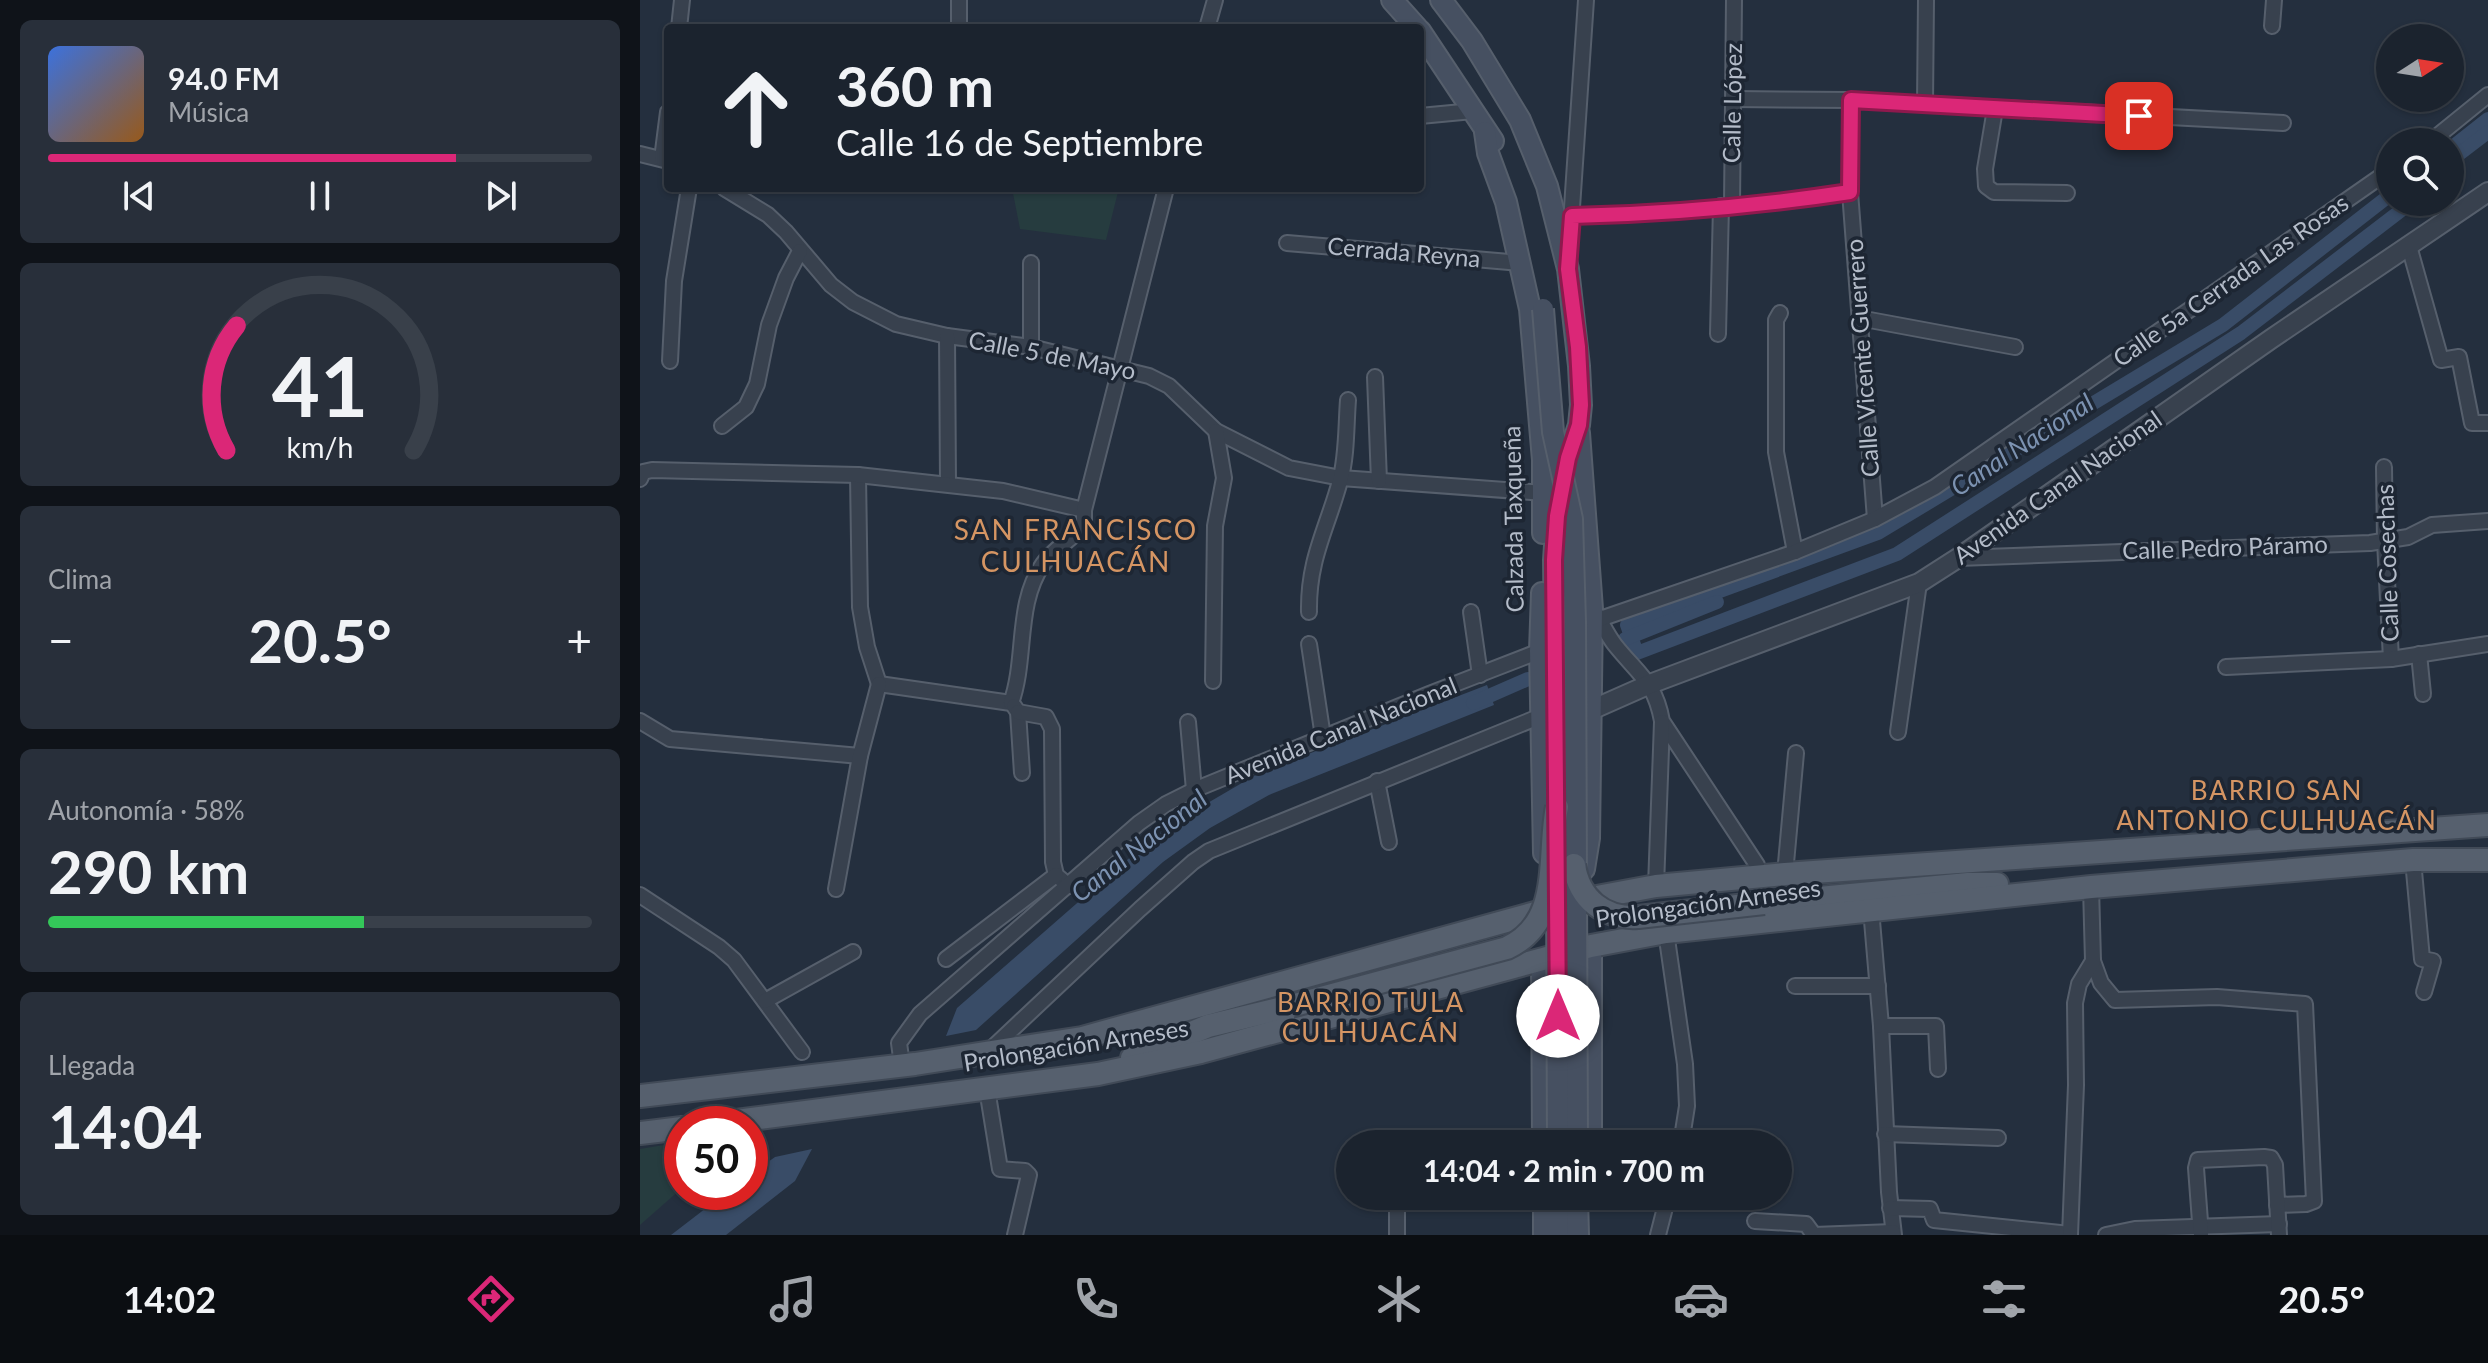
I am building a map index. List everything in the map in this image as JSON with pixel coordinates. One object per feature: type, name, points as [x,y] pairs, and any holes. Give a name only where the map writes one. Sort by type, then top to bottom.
[{"type":"main road","name":"Calzada Taxqueña","points":[[1392,0],[1414,24]]},
{"type":"main road","name":"Calzada Taxqueña","points":[[1441,0],[1472,41],[1520,120],[1547,186],[1568,269],[1579,366],[1579,425],[1596,614],[1589,711],[1589,838],[1584,869],[1570,886],[1572,896],[1586,899]]},
{"type":"main road","name":"Calzada Taxqueña","points":[[1424,37],[1497,146],[1518,199],[1543,309],[1553,432],[1572,519],[1577,1130]]},
{"type":"main road","name":"Calzada Taxqueña","points":[[1485,132],[1488,153],[1506,202],[1530,309],[1545,493],[1540,651],[1542,912]]},
{"type":"main road","name":"Calzada Taxqueña","points":[[1558,1130],[1554,560],[1557,516],[1568,458],[1579,425]]},
{"type":"main road","points":[[1098,1074],[1165,1042],[1208,1026],[1507,948],[1523,939],[1537,924],[1548,902],[1557,807]]},
{"type":"main road","name":"Prolongación Arneses","points":[[640,1096],[905,1057],[989,1051],[1082,1038],[1586,899],[1656,886],[1978,859],[2488,825]]},
{"type":"main road","points":[[1543,835],[1554,848],[1565,851],[1575,849],[1589,838]]},
{"type":"main road","name":"Prolongación Arneses","points":[[768,1117],[1098,1074],[1201,1052],[1591,946],[1666,932],[2091,887],[2413,860],[2488,860]]},
{"type":"main road","points":[[1574,865],[1579,884],[1590,901],[1617,916],[1638,917],[1968,884],[2062,890]]},
{"type":"main road","points":[[1591,946],[1591,1130]]},
{"type":"main road","points":[[1542,961],[1543,1130]]},
{"type":"main road","points":[[1542,1021],[1549,1003],[1567,996],[1580,999],[1591,1015]]},
{"type":"main road","points":[[640,1133],[664,1130]]},
{"type":"main road","points":[[1544,1210],[1544,1235]]},
{"type":"main road","points":[[1559,1210],[1559,1235]]},
{"type":"main road","points":[[1577,1210],[1578,1235]]},
{"type":"main road","points":[[1591,1210],[1591,1235]]},
{"type":"street","points":[[679,24],[682,0]]},
{"type":"street","points":[[959,0],[959,24]]},
{"type":"street","points":[[1208,24],[1215,0]]},
{"type":"street","points":[[1568,269],[1586,0]]},
{"type":"street","name":"Calle López","points":[[1718,334],[1734,99],[1734,0]]},
{"type":"street","points":[[1925,104],[1926,0]]},
{"type":"street","points":[[2272,26],[2274,0]]},
{"type":"street","points":[[2447,128],[2488,95]]},
{"type":"street","points":[[1734,99],[1851,100],[2283,123]]},
{"type":"street","name":"Calle Vicente Guerrero","points":[[1851,100],[1850,192],[1875,519]]},
{"type":"street","points":[[1995,109],[1985,169],[1986,186],[1994,192],[2067,193]]},
{"type":"street","points":[[1424,116],[1473,111]]},
{"type":"street","points":[[640,154],[664,160]]},
{"type":"street","name":"Calle 5a Cerrada Las Rosas","points":[[1596,614],[1795,552],[1875,519],[1935,487],[2376,180]]},
{"type":"street","points":[[670,361],[674,281],[688,192]]},
{"type":"street","name":"Calle 5 de Mayo","points":[[731,192],[768,215],[831,285],[853,302],[896,324],[947,336],[1031,347],[1149,376],[1169,386],[1216,431],[1289,468],[1341,478],[1545,493]]},
{"type":"street","points":[[1022,773],[1015,708],[1026,608],[1035,576],[1044,562],[1084,525],[1084,510],[1165,192]]},
{"type":"street","points":[[1572,216],[1633,215],[1780,203],[1850,192]]},
{"type":"street","name":"Avenida Canal Nacional","points":[[1589,711],[1650,684],[1919,583],[2488,192]]},
{"type":"street","name":"Cerrada Reyna","points":[[1287,243],[1521,263]]},
{"type":"street","points":[[2409,246],[2441,360],[2459,357],[2472,423],[2488,423]]},
{"type":"street","points":[[722,426],[746,407],[757,384],[769,325],[786,278],[800,251]]},
{"type":"street","points":[[1031,263],[1031,347]]},
{"type":"street","points":[[1780,313],[1776,320],[1776,452],[1795,552]]},
{"type":"street","points":[[1859,318],[2015,347]]},
{"type":"street","points":[[947,336],[948,484]]},
{"type":"street","points":[[1375,377],[1379,481]]},
{"type":"street","points":[[1309,612],[1308,585],[1313,560],[1341,478],[1348,400]]},
{"type":"street","points":[[1213,681],[1215,526],[1224,478],[1216,431]]},
{"type":"street","name":"Calle Cosechas","points":[[2384,467],[2391,659]]},
{"type":"street","points":[[640,479],[643,472],[652,470],[858,475],[1003,491],[1084,510]]},
{"type":"street","points":[[836,889],[860,756],[879,684],[867,647],[860,607],[858,475]]},
{"type":"street","name":"Calle Pedro Páramo","points":[[1958,558],[2385,541],[2408,537],[2432,525],[2488,521]]},
{"type":"street","points":[[1898,732],[1919,583]]},
{"type":"street","points":[[1471,612],[1480,675]]},
{"type":"street","points":[[1596,614],[1613,643],[1650,684],[1658,699],[1662,721],[1656,886]]},
{"type":"street","points":[[1309,644],[1323,737]]},
{"type":"street","points":[[2226,667],[2391,659],[2488,644]]},
{"type":"street","name":"Avenida Canal Nacional","points":[[905,1057],[920,1014],[1139,823],[1166,804],[1323,737],[1540,651]]},
{"type":"street","points":[[2419,654],[2423,694]]},
{"type":"street","points":[[879,684],[1015,708],[1046,717],[1050,723],[1054,803],[1053,862],[1056,875],[1069,886]]},
{"type":"street","points":[[989,1051],[1193,862],[1209,851],[1541,716]]},
{"type":"street","points":[[640,721],[670,739],[860,756]]},
{"type":"street","points":[[1662,721],[1757,865]]},
{"type":"street","points":[[1188,722],[1194,790]]},
{"type":"street","points":[[1785,874],[1796,753]]},
{"type":"street","points":[[1377,781],[1389,842]]},
{"type":"street","points":[[2413,860],[2422,959],[2433,961],[2424,992]]},
{"type":"street","points":[[946,959],[1056,875]]},
{"type":"street","points":[[2091,887],[2093,961],[2101,983],[2115,1000],[2217,997],[2305,1004],[2314,1201],[2277,1205]]},
{"type":"street","points":[[640,895],[734,960],[802,1052]]},
{"type":"street","points":[[1755,1221],[1806,1224],[1814,1235],[1893,1233],[1871,909]]},
{"type":"street","points":[[1666,932],[1685,1064],[1687,1106],[1683,1130]]},
{"type":"street","points":[[765,1001],[853,952]]},
{"type":"street","points":[[1890,1208],[1930,1209],[1934,1220],[2070,1235],[2076,1085],[2075,1003],[2079,984],[2093,961]]},
{"type":"street","points":[[1795,986],[1878,986]]},
{"type":"street","points":[[1881,1026],[1936,1026],[1938,1069]]},
{"type":"street","points":[[987,1089],[1000,1169],[1025,1171],[1029,1175],[1015,1235]]},
{"type":"street","points":[[1885,1134],[1998,1138]]},
{"type":"street","points":[[2106,1235],[2135,1229],[2200,1230],[2279,1229],[2275,1165],[2271,1158],[2198,1160],[2200,1230]]},
{"type":"street","points":[[1397,1210],[1397,1235]]},
{"type":"street","points":[[1658,1235],[1664,1210]]},
{"type":"green space","points":[[1013,192],[1118,192],[1106,240],[1020,229]]},
{"type":"green space","points":[[664,1145],[664,1204],[640,1225],[640,1149]]},
{"type":"water","name":"Canal Nacional","points":[[1487,685],[1494,705],[1269,795],[1210,828],[1163,862],[976,1030],[946,1036],[957,1008],[1170,825],[1259,773]]},
{"type":"water","points":[[812,1149],[795,1181],[768,1202],[768,1162],[775,1157]]},
{"type":"water","points":[[704,1210],[758,1210],[726,1235],[671,1235]]},
{"type":"waterway","name":"Canal Nacional","points":[[2464,138],[2488,119]]},
{"type":"waterway","name":"Canal Nacional","points":[[2464,150],[2488,132]]},
{"type":"waterway","name":"Canal Nacional","points":[[2376,206],[2223,325],[1878,533],[1627,625],[1637,653],[1897,554],[2241,333],[2394,216]]},
{"type":"waterway","name":"Canal Nacional","points":[[1625,639],[1717,602]]},
{"type":"waterway","name":"Canal Nacional","points":[[1473,703],[1528,679]]},
{"type":"district","name":"SAN FRANCISCO CULHUACÁN","points":[[1076,546]]},
{"type":"district","name":"BARRIO SAN ANTONIO CULHUACÁN","points":[[2277,806]]},
{"type":"district","name":"BARRIO TULA CULHUACÁN","points":[[1371,1018]]},
{"type":"route","points":[[1558,1016],[1554,560],[1557,516],[1581,405],[1578,347],[1568,269],[1572,216],[1633,215],[1780,203],[1850,192],[1851,100],[2139,116]]}]
